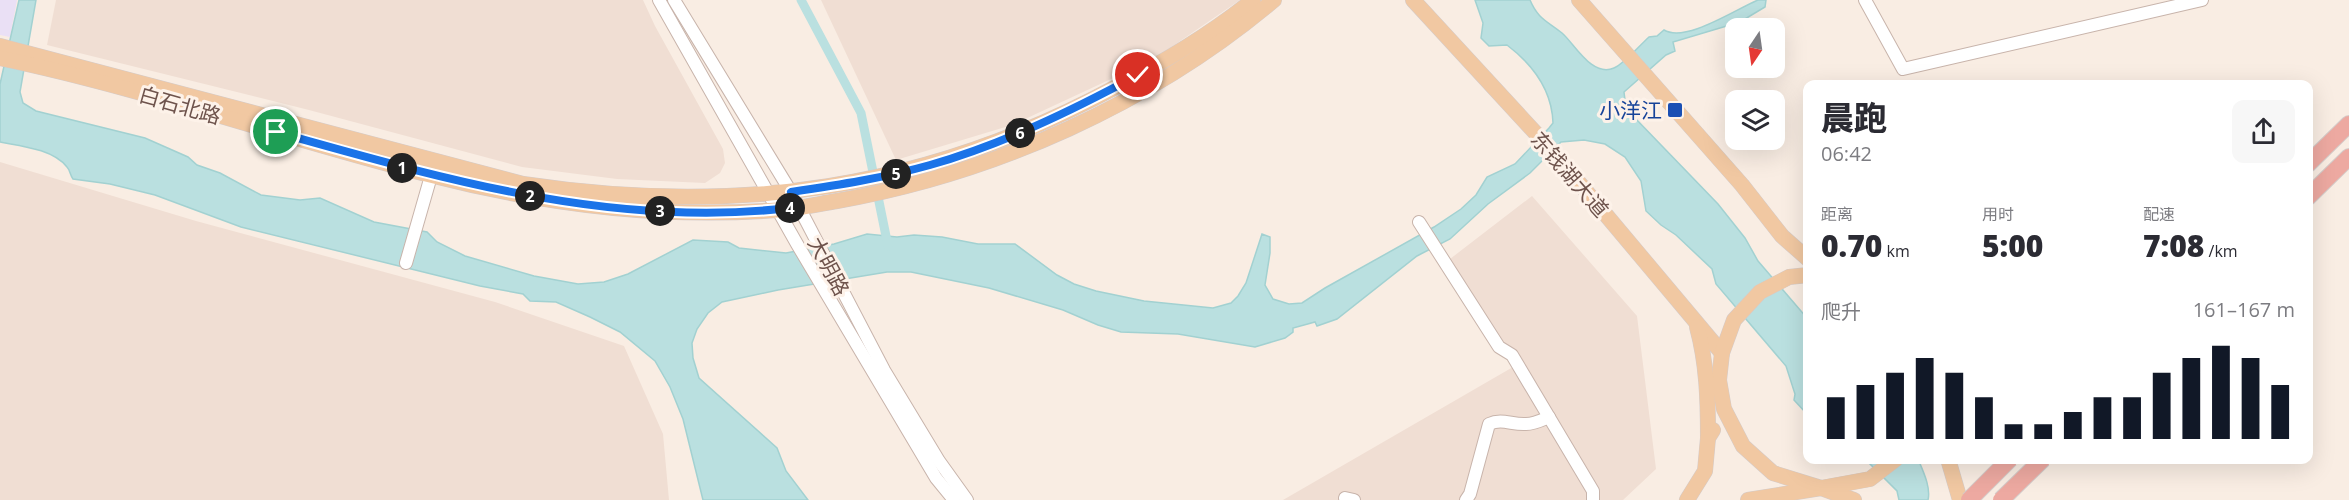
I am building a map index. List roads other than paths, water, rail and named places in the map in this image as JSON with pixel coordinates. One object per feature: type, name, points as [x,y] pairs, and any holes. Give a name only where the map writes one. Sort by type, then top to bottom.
[{"type":"highway","points":[[2313,159],[2349,124]]},
{"type":"highway","points":[[2313,192],[2349,157]]},
{"type":"highway","points":[[1969,500],[2005,464]]},
{"type":"highway","points":[[2001,500],[2038,464]]},
{"type":"main road","name":"白石北路","points":[[899,181],[931,165],[1012,137],[1089,102],[1189,46],[1253,0]]},
{"type":"main road","name":"白石北路","points":[[29,59],[121,88],[431,176],[525,196],[614,208],[692,212],[778,210],[798,207],[860,189],[947,175],[1023,147],[1099,114],[1187,64],[1244,26],[1274,0]]},
{"type":"main road","name":"东钱湖大道","points":[[1413,0],[1554,153],[1722,353]]},
{"type":"main road","points":[[1579,0],[1742,185],[1782,236],[1803,255]]},
{"type":"main road","name":"白石北路","points":[[4,53],[523,184],[582,193],[659,196],[860,189]]},
{"type":"main road","points":[[1803,275],[1789,277],[1760,292],[1734,320],[1722,353],[1719,380],[1724,408],[1743,446],[1773,473],[1854,500]]},
{"type":"main road","points":[[1687,500],[1704,471],[1708,438],[1707,386],[1703,350],[1694,318]]},
{"type":"main road","points":[[1708,438],[1724,408]]},
{"type":"main road","points":[[1748,500],[1870,479],[1890,464]]},
{"type":"main road","points":[[1949,464],[1960,500]]},
{"type":"street","name":"大明路","points":[[659,0],[797,244],[936,478],[954,500]]},
{"type":"street","name":"大明路","points":[[674,0],[791,192],[896,390],[939,461],[967,500]]},
{"type":"street","points":[[1865,0],[1903,69],[2202,0]]},
{"type":"street","points":[[406,263],[431,176]]},
{"type":"street","points":[[1422,227],[1499,347],[1512,355],[1593,491],[1593,500]]},
{"type":"street","points":[[1466,500],[1470,494],[1489,424],[1498,420],[1530,424],[1549,417]]},
{"type":"water","points":[[19,0],[36,0],[20,92],[23,103],[36,111],[145,138],[188,157],[197,165],[220,173],[261,195],[300,200],[320,198],[374,222],[427,232],[437,242],[465,256],[534,276],[578,284],[604,282],[628,274],[693,240],[728,242],[739,248],[786,253],[834,244],[867,234],[897,237],[914,235],[942,237],[978,244],[1015,244],[1057,275],[1074,284],[1144,301],[1213,308],[1231,303],[1238,296],[1246,283],[1262,234],[1270,237],[1265,285],[1273,299],[1289,304],[1302,303],[1461,209],[1476,195],[1487,177],[1515,164],[1553,123],[1545,89],[1532,69],[1507,45],[1489,46],[1481,38],[1483,23],[1475,0],[1530,0],[1540,16],[1562,33],[1584,58],[1598,68],[1606,70],[1618,66],[1649,37],[1657,36],[1664,30],[1673,33],[1698,29],[1758,0],[1766,0],[1765,7],[1747,18],[1725,18],[1725,26],[1673,42],[1675,51],[1666,55],[1624,92],[1625,100],[1635,118],[1718,204],[1745,238],[1758,261],[1803,313],[1803,410],[1794,400],[1795,394],[1786,366],[1716,284],[1712,269],[1646,211],[1641,181],[1625,157],[1605,144],[1584,140],[1561,142],[1530,173],[1488,204],[1450,239],[1417,256],[1337,319],[1317,326],[1315,322],[1293,328],[1293,332],[1285,338],[1255,347],[1178,334],[1121,332],[1063,310],[989,288],[911,272],[887,272],[722,302],[708,313],[697,329],[692,343],[693,358],[699,378],[777,448],[786,471],[808,500],[703,500],[683,419],[670,387],[655,361],[620,332],[556,302],[530,301],[523,294],[480,286],[241,227],[155,195],[110,184],[73,179],[67,167],[54,156],[36,149],[0,142],[0,84]]},
{"type":"water","points":[[1870,464],[1920,464],[1927,484],[1928,500],[1899,500],[1897,491]]},
{"type":"waterway","points":[[801,0],[861,113],[888,246]]},
{"type":"place","name":"小洋江","points":[[1675,110]]}]
